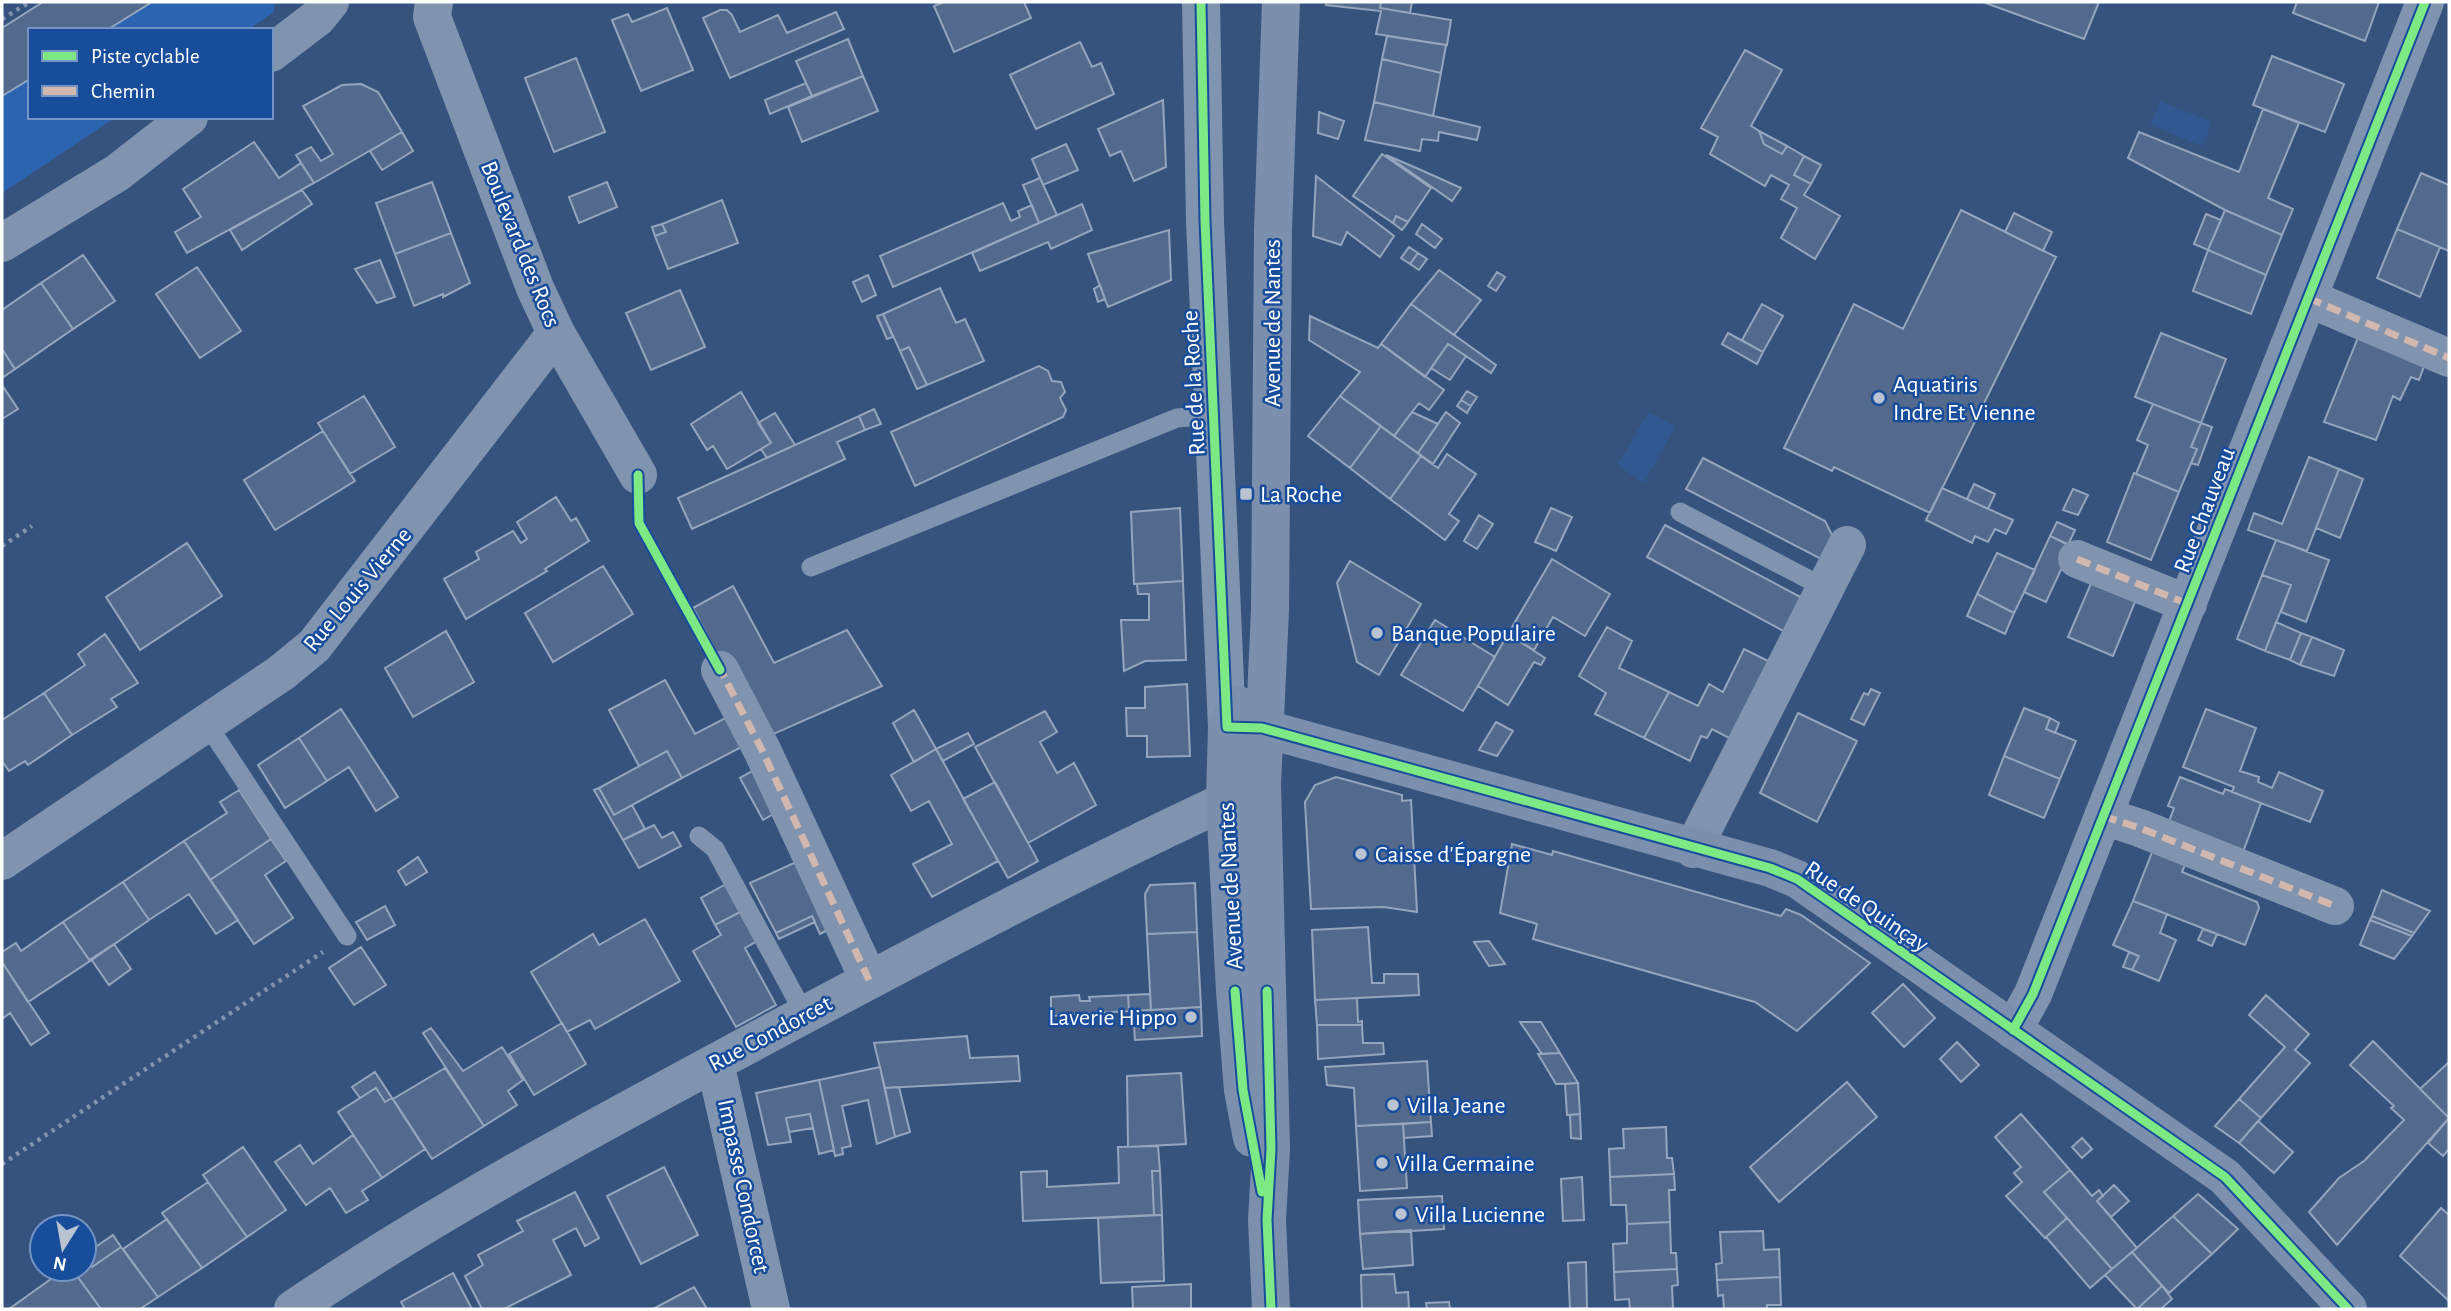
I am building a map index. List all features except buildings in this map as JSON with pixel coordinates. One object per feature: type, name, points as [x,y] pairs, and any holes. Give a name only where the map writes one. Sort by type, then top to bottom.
[{"type":"main road","name":"Avenue de Nantes","points":[[1267,1220],[1243,1090],[1225,801],[1269,644],[1273,230],[1281,2]]},
{"type":"main road","name":"Avenue de Nantes","points":[[1245,727],[1262,784],[1271,1149],[1267,1220],[1271,1309]]},
{"type":"main road","name":"Rue de Quinçay","points":[[1245,727],[1797,879],[2225,1177],[2348,1309]]},
{"type":"street","points":[[273,51],[317,18],[330,2]]},
{"type":"street","name":"Boulevard des Rocs","points":[[434,2],[432,17],[536,288],[556,333],[638,475]]},
{"type":"street","name":"Rue de la Roche","points":[[1201,2],[1205,222],[1214,415],[1245,727]]},
{"type":"street","name":"Rue Chauveau","points":[[2014,1030],[2033,995],[2425,2]]},
{"type":"street","points":[[2,243],[117,173],[185,119]]},
{"type":"street","points":[[2308,298],[2449,358]]},
{"type":"street","name":"Rue Louis Vierne","points":[[2,861],[207,724],[314,646],[556,333]]},
{"type":"street","points":[[1693,849],[1847,545]]},
{"type":"street","points":[[2077,559],[2188,604]]},
{"type":"street","points":[[720,670],[774,774],[869,981]]},
{"type":"street","name":"Rue Condorcet","points":[[293,1309],[450,1209],[805,1014],[1122,849],[1262,784]]},
{"type":"street","points":[[2103,816],[2140,828],[2335,906]]},
{"type":"street","name":"Impasse Condorcet","points":[[715,1063],[771,1309]]},
{"type":"lane","points":[[811,566],[1177,418],[1214,415]]},
{"type":"lane","points":[[1680,512],[1825,588]]},
{"type":"lane","points":[[207,724],[347,936]]},
{"type":"lane","points":[[699,836],[715,849],[805,1014]]},
{"type":"path","points":[[2,19],[30,2]]},
{"type":"path","points":[[2,546],[32,526]]},
{"type":"path","points":[[2,1164],[347,936]]},
{"type":"shaded area","points":[[152,2],[275,2],[274,12],[251,28],[110,28]]},
{"type":"shaded area","points":[[28,80],[28,119],[113,119],[2,193],[2,96]]},
{"type":"shaded area","points":[[2160,101],[2212,122],[2202,146],[2150,125]]},
{"type":"shaded area","points":[[1649,412],[1675,426],[1644,483],[1617,465]]},
{"type":"marked path","points":[[2308,298],[2449,358]]},
{"type":"marked path","points":[[2077,559],[2188,604]]},
{"type":"marked path","points":[[718,665],[762,750],[869,980]]},
{"type":"marked path","points":[[2103,816],[2140,828],[2335,906]]},
{"type":"cycle path","points":[[1201,2],[1205,221],[1227,727],[1262,728],[1770,868],[1797,879],[2225,1177],[2348,1309]]},
{"type":"cycle path","points":[[2013,1030],[2033,994],[2425,2]]},
{"type":"cycle path","points":[[638,475],[639,523],[720,670]]},
{"type":"cycle path","points":[[1235,991],[1243,1090],[1262,1192]]},
{"type":"cycle path","points":[[1267,991],[1271,1149],[1267,1220],[1271,1309]]},
{"type":"place","name":"Aquatiris Indre Et Vienne","points":[[1879,398]]},
{"type":"place","name":"La Roche","points":[[1246,494]]},
{"type":"place","name":"Banque Populaire","points":[[1377,633]]},
{"type":"place","name":"Caisse d'Épargne","points":[[1361,854]]},
{"type":"place","name":"Laverie Hippo","points":[[1191,1017]]},
{"type":"place","name":"Villa Jeane","points":[[1393,1105]]},
{"type":"place","name":"Villa Germaine","points":[[1382,1163]]},
{"type":"place","name":"Villa Lucienne","points":[[1401,1214]]}]
